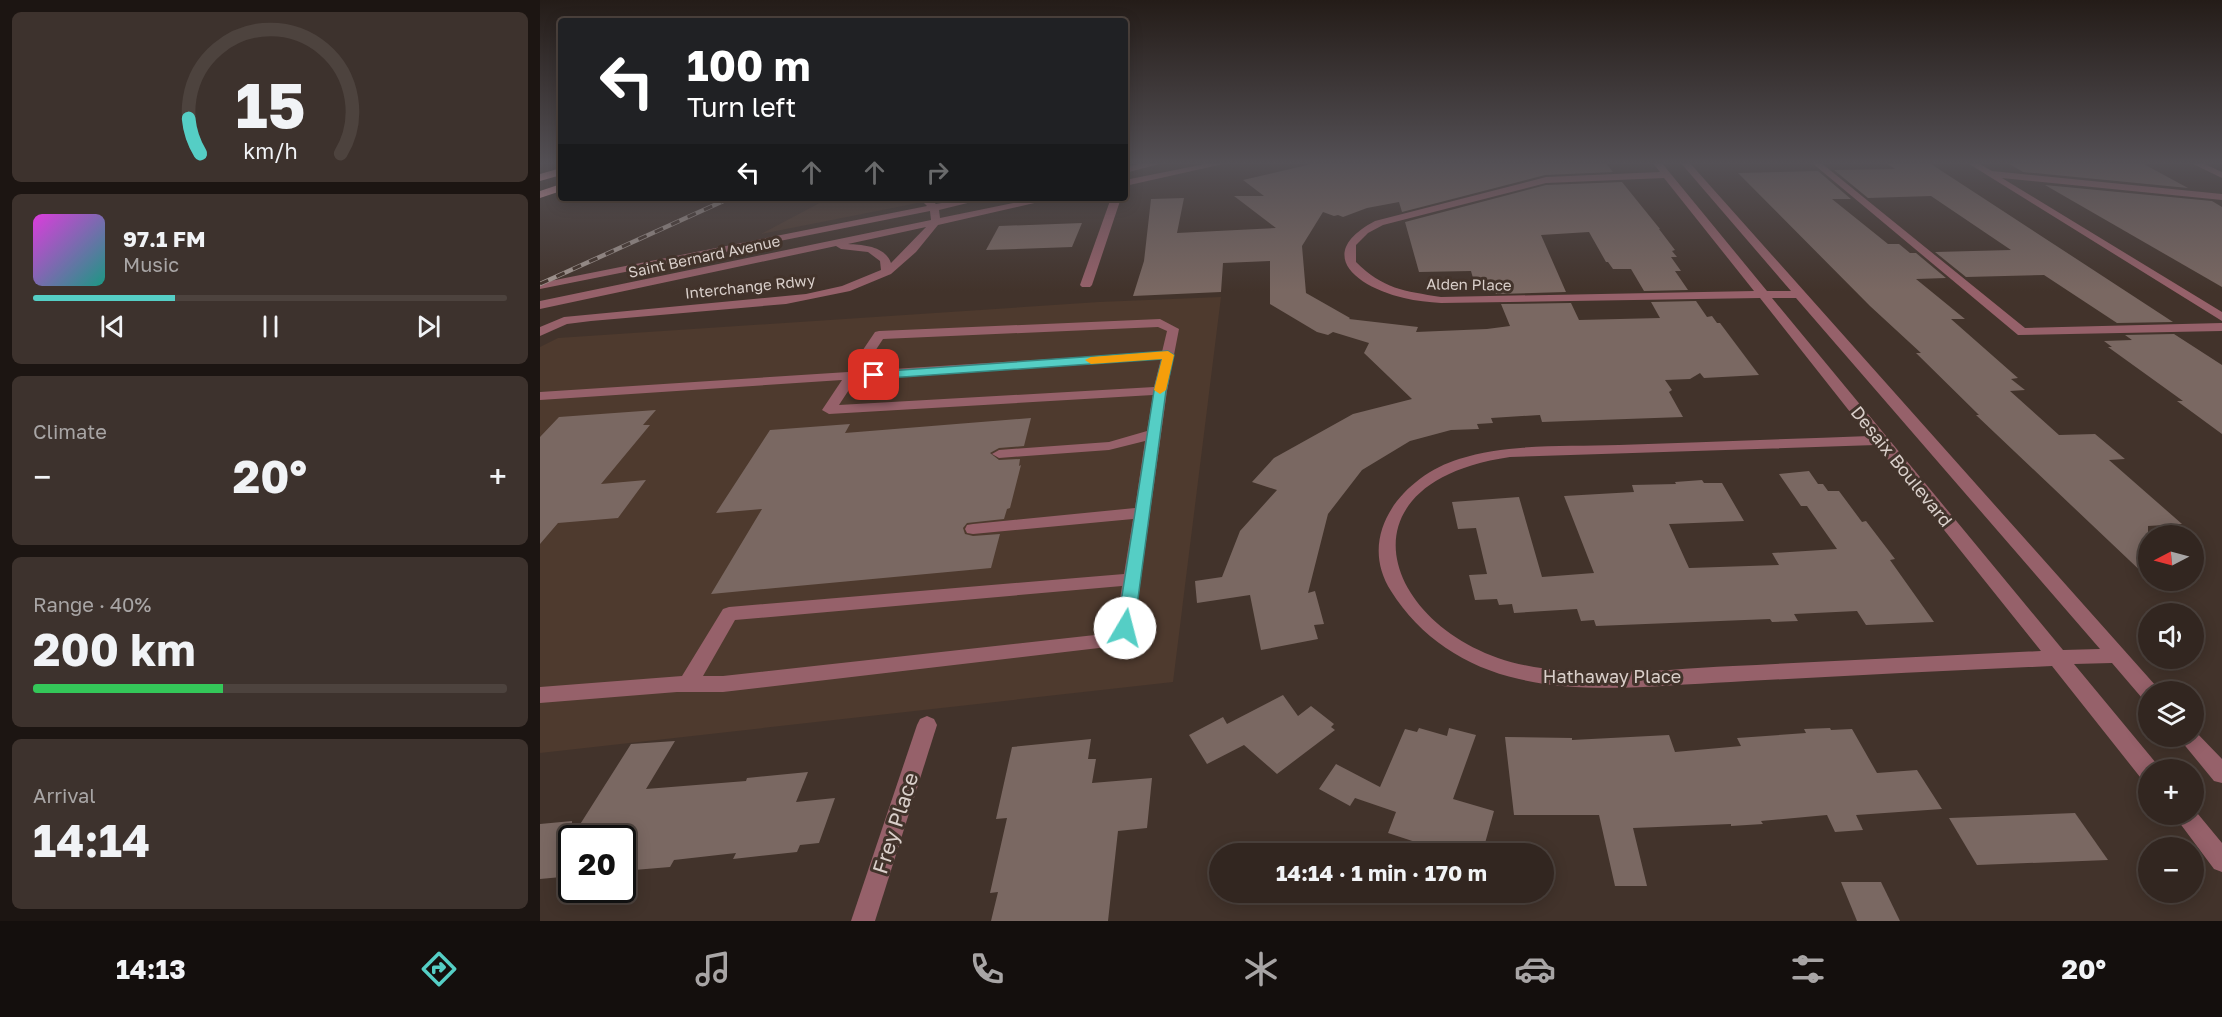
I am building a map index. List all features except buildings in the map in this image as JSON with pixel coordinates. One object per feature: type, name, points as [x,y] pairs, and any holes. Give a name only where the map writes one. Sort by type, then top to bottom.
[{"type":"street","points":[[931,205],[934,208],[936,221]]},
{"type":"street","name":"Saint Bernard Avenue","points":[[540,286],[948,205]]},
{"type":"street","name":"Saint Bernard Avenue","points":[[540,305],[1016,205]]},
{"type":"street","points":[[1086,285],[1114,205]]},
{"type":"street","name":"Alden Place","points":[[1450,205],[1380,223],[1356,237],[1349,255],[1356,270],[1369,281],[1397,292],[1432,299],[1460,301],[1800,294]]},
{"type":"street","name":"Desaix Boulevard","points":[[1691,205],[2139,759]]},
{"type":"street","name":"Desaix Boulevard","points":[[1722,205],[2139,681]]},
{"type":"street","points":[[1867,205],[2022,332],[2222,327]]},
{"type":"street","points":[[2039,205],[2222,317]]},
{"type":"street","name":"Interchange Rdwy","points":[[540,332],[564,321],[817,296],[860,285],[887,272],[908,255],[936,221]]},
{"type":"street","points":[[826,245],[871,249],[885,260],[887,272]]},
{"type":"street","points":[[540,695],[688,684],[723,684],[1109,641],[1125,628],[1160,391],[1173,328],[1160,322],[879,335],[829,410],[1160,391]]},
{"type":"street","points":[[540,396],[1168,355]]},
{"type":"street","points":[[999,454],[1109,446],[1154,434]]},
{"type":"street","name":"Hathaway Place","points":[[1880,440],[1510,453],[1475,459],[1425,481],[1410,494],[1398,509],[1390,526],[1386,544],[1387,563],[1394,583],[1405,603],[1422,622],[1443,639],[1484,661],[1547,677],[1627,679],[2117,655]]},
{"type":"street","points":[[973,529],[1142,513]]},
{"type":"street","points":[[688,684],[729,614],[1132,579]]},
{"type":"street","name":"Frey Place","points":[[863,921],[927,725]]},
{"type":"street","points":[[2199,747],[2222,774]]},
{"type":"street","points":[[2193,825],[2222,861]]},
{"type":"shaded area","points":[[816,205],[908,205],[761,234]]},
{"type":"shaded area","points":[[1221,297],[1173,682],[540,753],[540,347],[558,338],[1099,302]]},
{"type":"railway","points":[[540,284],[715,205]]},
{"type":"slow traffic","points":[[1091,360],[1168,355],[1160,390]]},
{"type":"route","points":[[874,375],[1168,355],[1160,391],[1125,628]]}]
